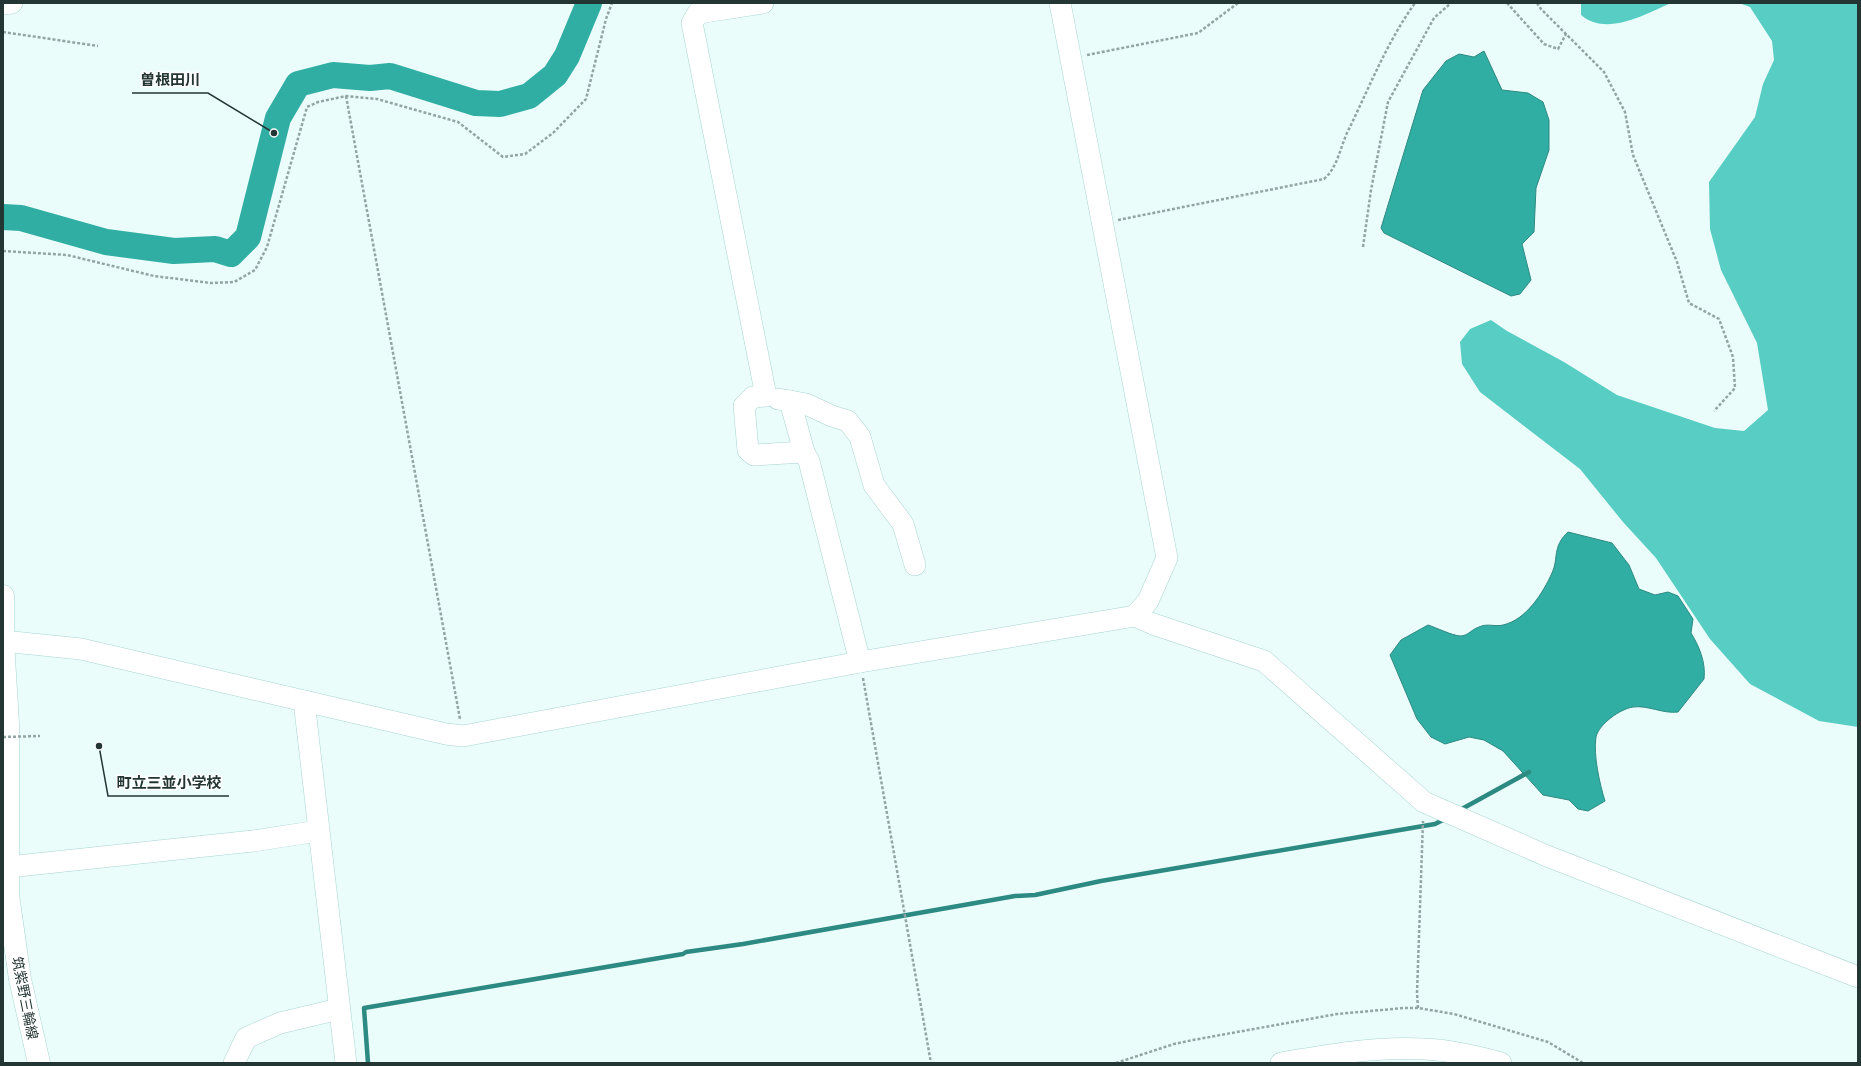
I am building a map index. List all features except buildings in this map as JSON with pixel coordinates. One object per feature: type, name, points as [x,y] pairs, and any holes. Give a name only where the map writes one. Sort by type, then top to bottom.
[{"type":"main road","name":"筑紫野三輪線","points":[[3,596],[3,641],[8,724],[8,895],[20,979],[39,1063]]},
{"type":"street","points":[[3,4],[12,3]]},
{"type":"street","points":[[763,3],[698,13],[692,23],[766,396]]},
{"type":"street","points":[[1060,3],[1167,558],[1148,601],[1135,616]]},
{"type":"street","points":[[804,452],[754,454],[748,450],[744,406],[753,397],[766,396],[806,404],[832,416],[848,421],[860,437],[874,485],[903,524],[915,565]]},
{"type":"street","points":[[790,401],[804,452],[809,461],[860,662]]},
{"type":"street","points":[[3,641],[81,649],[304,702],[446,734],[463,736],[860,662],[1135,616],[1153,624],[1264,661],[1433,806],[1547,856],[1858,977]]},
{"type":"street","points":[[304,702],[346,1063]]},
{"type":"street","points":[[8,867],[253,841],[318,831]]},
{"type":"street","points":[[234,1063],[246,1038],[280,1023],[340,1009]]},
{"type":"street","points":[[1281,1063],[1346,1052],[1396,1049],[1424,1049],[1466,1054],[1501,1063]]},
{"type":"path","points":[[3,251],[67,255],[154,276],[211,283],[234,282],[255,270],[266,247],[307,107],[318,102],[346,96],[377,99],[458,122],[503,157],[525,154],[554,134],[586,99],[606,19],[612,3]]},
{"type":"path","points":[[1071,58],[1198,33],[1238,3]]},
{"type":"path","points":[[1102,223],[1324,179],[1332,172],[1346,135],[1375,74],[1402,21],[1415,3]]},
{"type":"path","points":[[1363,247],[1371,190],[1388,102],[1434,18],[1451,3]]},
{"type":"path","points":[[1507,3],[1544,44],[1558,49],[1566,34]]},
{"type":"path","points":[[1537,3],[1541,9],[1604,72],[1625,112],[1633,155],[1677,262],[1689,303],[1719,319],[1733,357],[1735,388],[1714,411]]},
{"type":"path","points":[[3,32],[98,46]]},
{"type":"path","points":[[346,96],[463,736]]},
{"type":"path","points":[[860,662],[931,1063]]},
{"type":"path","points":[[3,737],[40,736]]},
{"type":"path","points":[[1418,1008],[1417,993],[1433,806]]},
{"type":"path","points":[[1116,1063],[1174,1044],[1193,1040],[1337,1014],[1404,1008],[1418,1008],[1454,1014],[1548,1042],[1583,1063]]},
{"type":"shaded area","points":[[1581,3],[1671,3],[1650,13],[1626,21],[1614,24],[1602,24],[1591,21],[1581,15]]},
{"type":"shaded area","points":[[1739,3],[1858,3],[1858,727],[1819,721],[1750,684],[1710,639],[1656,558],[1623,522],[1580,469],[1480,392],[1462,364],[1460,342],[1470,329],[1491,320],[1507,331],[1564,362],[1617,395],[1715,428],[1744,431],[1768,410],[1757,343],[1721,270],[1710,229],[1709,182],[1755,117],[1763,84],[1774,60],[1772,41],[1750,7]]},
{"type":"shaded area","points":[[1484,51],[1502,90],[1528,93],[1543,102],[1549,120],[1549,150],[1536,188],[1534,232],[1522,244],[1531,280],[1520,294],[1511,296],[1384,233],[1381,228],[1423,90],[1446,61],[1459,54],[1474,57]]},
{"type":"shaded area","points":[[1568,532],[1612,543],[1629,565],[1639,589],[1655,595],[1668,592],[1678,596],[1693,619],[1691,633],[1697,643],[1704,666],[1704,679],[1678,712],[1667,712],[1644,707],[1633,707],[1616,714],[1601,727],[1596,737],[1595,752],[1599,778],[1605,801],[1588,811],[1578,809],[1569,800],[1543,795],[1503,751],[1484,740],[1469,737],[1445,744],[1431,737],[1417,719],[1390,655],[1401,640],[1428,625],[1460,636],[1482,626],[1503,625],[1519,618],[1533,605],[1544,589],[1552,573],[1560,542]]},
{"type":"waterway","points":[[3,217],[21,218],[106,242],[174,251],[215,249],[231,254],[248,237],[278,118],[298,84],[333,75],[370,78],[390,76],[476,103],[500,104],[529,96],[555,75],[567,56],[589,3]]},
{"type":"waterway","points":[[1460,810],[1529,772]]},
{"type":"waterway","points":[[368,1063],[364,1008],[1015,896],[1035,895],[1101,881],[1435,824],[1445,819]]},
{"type":"place","name":"曽根田川","points":[[274,133]]},
{"type":"place","name":"町立三並小学校","points":[[99,746]]}]
